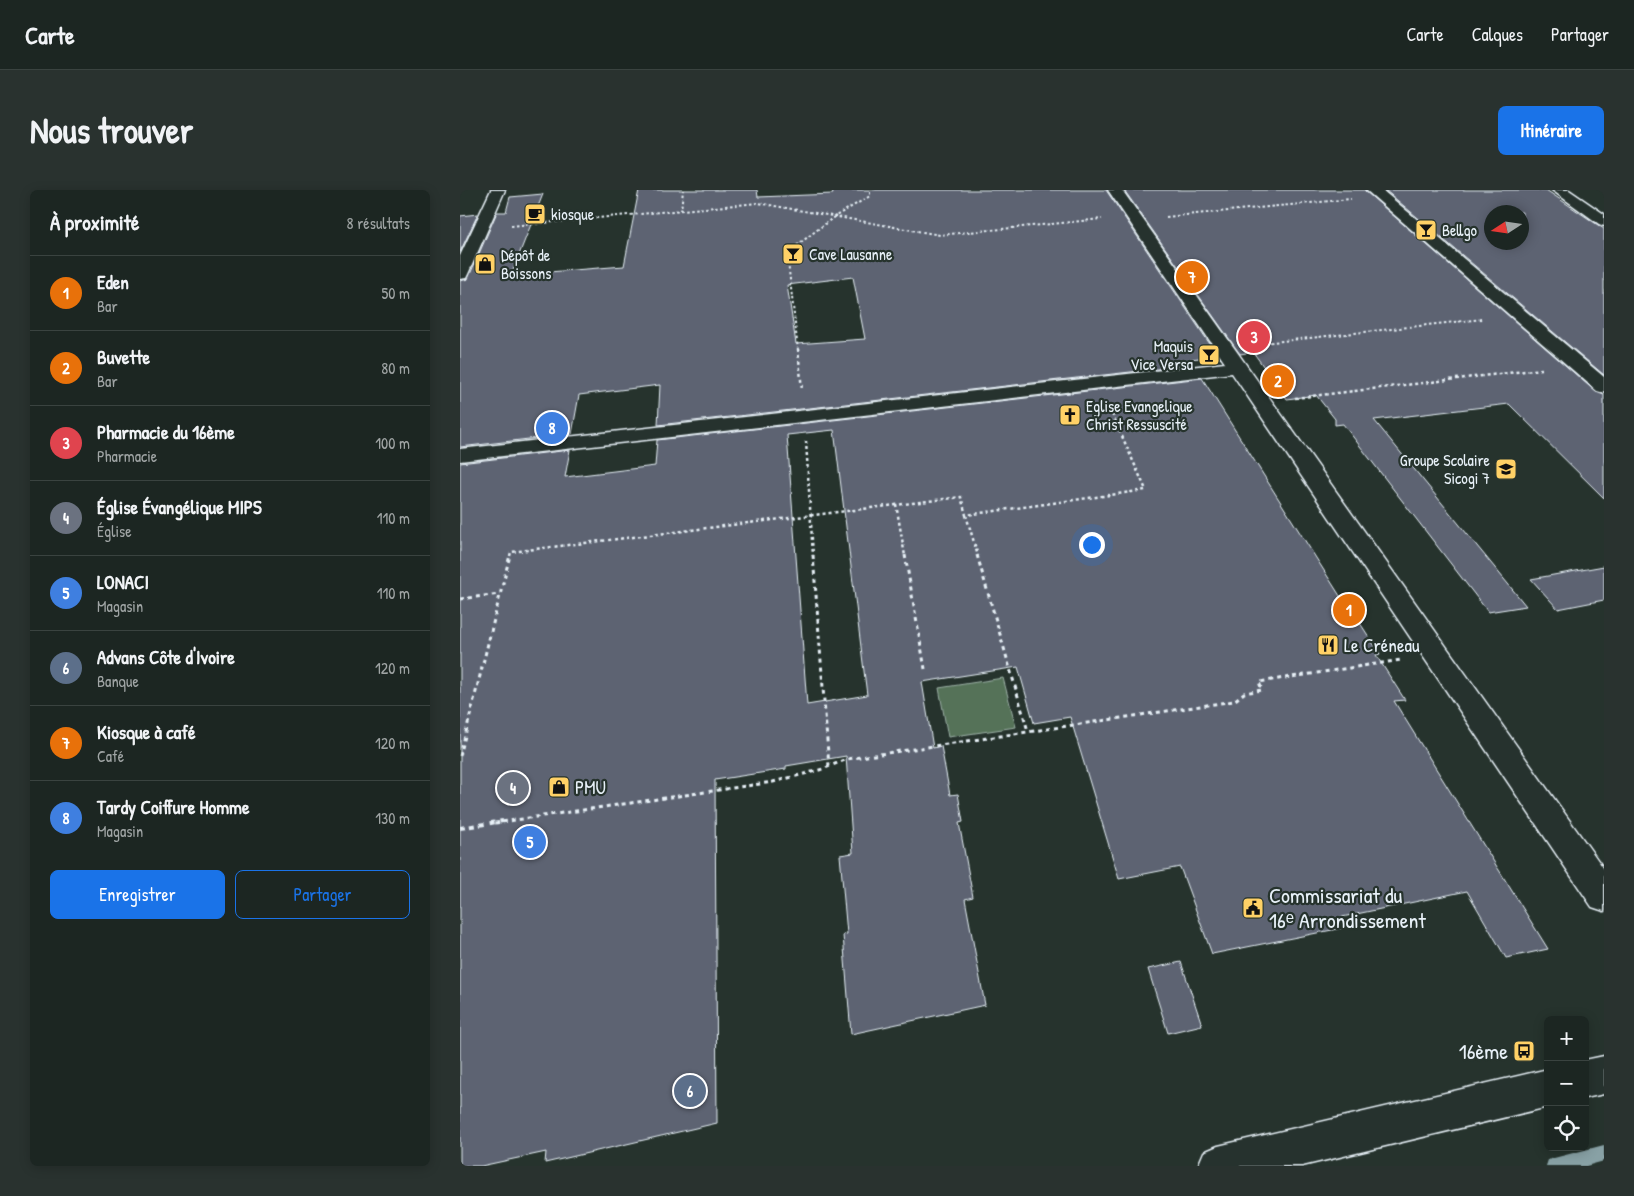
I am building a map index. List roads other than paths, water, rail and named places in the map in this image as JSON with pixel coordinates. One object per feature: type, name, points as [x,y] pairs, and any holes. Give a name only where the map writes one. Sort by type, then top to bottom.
[{"type":"street","points":[[460,274],[498,190]]},
{"type":"street","points":[[1115,190],[1604,896]]},
{"type":"street","points":[[1559,190],[1604,221]]},
{"type":"street","points":[[1377,193],[1604,387]]},
{"type":"street","points":[[460,455],[1238,367]]},
{"type":"street","points":[[1589,1078],[1604,1075]]},
{"type":"street","points":[[1218,1166],[1544,1089]]},
{"type":"waterway","points":[[1554,1166],[1604,1153]]},
{"type":"place","name":"kiosque","points":[[535,214]]},
{"type":"place","name":"Bellgo","points":[[1426,230]]},
{"type":"place","name":"Cave Lausanne","points":[[793,254]]},
{"type":"place","name":"Dépôt de Boissons","points":[[485,264]]},
{"type":"place","name":"Kiosque à café","points":[[1192,277]]},
{"type":"place","name":"Pharmacie du 16ème","points":[[1254,337]]},
{"type":"place","name":"Maquis Vice Versa","points":[[1209,355]]},
{"type":"place","name":"Buvette","points":[[1278,381]]},
{"type":"place","name":"Eglise Evangelique Christ Ressuscité","points":[[1070,415]]},
{"type":"place","name":"Tardy Coiffure Homme","points":[[552,428]]},
{"type":"place","name":"Groupe Scolaire Sicogi 7","points":[[1506,469]]},
{"type":"place","name":"Eden","points":[[1349,610]]},
{"type":"place","name":"Le Créneau","points":[[1328,645]]},
{"type":"place","name":"PMU","points":[[559,787]]},
{"type":"place","name":"Église Évangélique MIPS","points":[[513,788]]},
{"type":"place","name":"LONACI","points":[[530,842]]},
{"type":"place","name":"Commissariat du 16ᵉ Arrondissement","points":[[1253,908]]},
{"type":"place","name":"16ème","points":[[1524,1051]]},
{"type":"place","name":"Advans Côte d'Ivoire","points":[[690,1091]]}]
